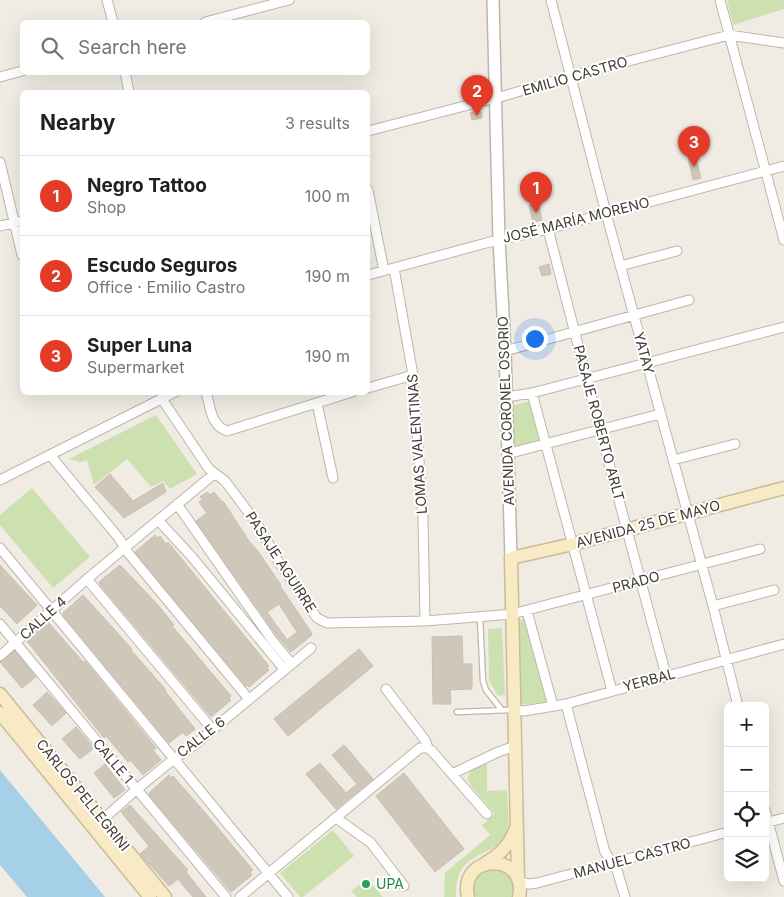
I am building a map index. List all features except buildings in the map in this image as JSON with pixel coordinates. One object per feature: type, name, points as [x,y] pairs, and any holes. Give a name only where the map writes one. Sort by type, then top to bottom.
[{"type":"main road","name":"AVENIDA 25 DE MAYO","points":[[511,558],[573,544],[784,488]]},
{"type":"main road","name":"AVENIDA CORONEL OSORIO","points":[[511,558],[512,614],[507,710],[515,746],[519,888]]},
{"type":"main road","name":"CARLOS PELLEGRINI","points":[[0,694],[98,824],[150,897]]},
{"type":"main road","name":"CARLOS PELLEGRINI","points":[[0,712],[165,897]]},
{"type":"main road","name":"AVENIDA CORONEL OSORIO","points":[[468,897],[466,887],[472,873],[498,855],[509,843],[517,823]]},
{"type":"main road","points":[[484,864],[492,862],[508,866],[519,888]]},
{"type":"street","points":[[107,0],[112,20]]},
{"type":"street","points":[[212,20],[289,0]]},
{"type":"street","name":"AVENIDA CORONEL OSORIO","points":[[493,0],[499,240],[505,350],[511,558]]},
{"type":"street","name":"YATAY","points":[[551,0],[737,702]]},
{"type":"street","points":[[719,0],[784,240]]},
{"type":"street","name":"EMILIO CASTRO","points":[[370,130],[729,35],[784,43]]},
{"type":"street","points":[[0,77],[20,72]]},
{"type":"street","points":[[126,75],[129,90]]},
{"type":"street","points":[[0,162],[19,221],[0,226]]},
{"type":"street","name":"JOSÉ MARÍA MORENO","points":[[370,274],[784,166]]},
{"type":"street","points":[[370,200],[384,271]]},
{"type":"street","name":"PASAJE ROBERTO ARLT","points":[[548,229],[586,379],[666,675]]},
{"type":"street","points":[[620,266],[677,251]]},
{"type":"street","name":"LOMAS VALENTINAS","points":[[394,268],[413,375],[423,518],[425,621]]},
{"type":"street","points":[[505,350],[689,300]]},
{"type":"street","points":[[506,397],[532,393],[784,327]]},
{"type":"street","points":[[370,387],[413,375]]},
{"type":"street","points":[[532,393],[612,690]]},
{"type":"street","points":[[0,480],[169,395]]},
{"type":"street","points":[[207,395],[216,424],[219,428],[227,431],[343,395]]},
{"type":"street","name":"PASAJE AGUIRRE","points":[[162,399],[209,469],[225,481],[258,525],[285,573],[321,621],[327,623],[425,621],[512,614]]},
{"type":"street","points":[[316,404],[333,478]]},
{"type":"street","points":[[508,454],[660,414]]},
{"type":"street","points":[[672,460],[735,444]]},
{"type":"street","points":[[50,455],[248,698]]},
{"type":"street","name":"CALLE 4","points":[[0,656],[87,579],[214,474]]},
{"type":"street","points":[[177,504],[288,666]]},
{"type":"street","points":[[158,520],[288,666]]},
{"type":"street","points":[[0,548],[288,897]]},
{"type":"street","name":"PRADO","points":[[512,614],[760,549]]},
{"type":"street","points":[[87,579],[212,729]]},
{"type":"street","points":[[713,606],[774,590]]},
{"type":"street","points":[[527,611],[553,706]]},
{"type":"street","name":"CALLE 1","points":[[0,624],[226,897]]},
{"type":"street","name":"YERBAL","points":[[507,710],[524,711],[566,704],[784,644]]},
{"type":"street","name":"CALLE 6","points":[[98,824],[137,789],[193,746],[248,698],[311,648]]},
{"type":"street","points":[[386,689],[425,740],[428,748],[487,814]]},
{"type":"street","points":[[566,704],[605,852],[619,875],[625,897]]},
{"type":"street","points":[[452,774],[515,746]]},
{"type":"street","points":[[240,897],[420,748],[428,748]]},
{"type":"street","points":[[336,818],[371,843],[404,886]]},
{"type":"street","points":[[769,822],[784,818]]},
{"type":"street","points":[[769,829],[784,881]]},
{"type":"street","name":"MANUEL CASTRO","points":[[519,888],[724,833]]},
{"type":"lane","points":[[480,618],[483,681],[486,690],[507,710]]},
{"type":"lane","points":[[457,712],[507,710]]},
{"type":"green space","points":[[727,0],[784,0],[784,9],[733,25]]},
{"type":"green space","points":[[530,401],[540,441],[511,449],[511,406]]},
{"type":"green space","points":[[156,415],[197,474],[170,489],[163,481],[151,487],[127,459],[94,485],[87,460],[80,462],[69,459]]},
{"type":"green space","points":[[32,488],[90,557],[53,588],[0,525],[0,515]]},
{"type":"green space","points":[[525,617],[548,702],[519,705],[518,622]]},
{"type":"green space","points":[[502,628],[505,695],[498,696],[489,680],[488,629]]},
{"type":"green space","points":[[487,761],[487,791],[507,790],[509,818],[506,833],[501,842],[468,862],[462,869],[457,881],[456,897],[444,897],[445,873],[490,835],[482,825],[495,814],[472,787],[467,778],[471,771]]},
{"type":"green space","points":[[333,830],[354,856],[303,897],[300,897],[280,873]]},
{"type":"green space","points":[[489,867],[508,872],[515,883],[513,897],[476,897],[474,883],[481,873]]},
{"type":"green space","name":"UPA","points":[[367,878],[383,897],[357,897],[351,891]]},
{"type":"water","points":[[0,770],[105,897],[27,897],[0,865]]},
{"type":"place","name":"Escudo Seguros","points":[[477,116]]},
{"type":"place","name":"Super Luna","points":[[694,167]]},
{"type":"place","name":"Negro Tattoo","points":[[536,213]]},
{"type":"place","name":"UPA","points":[[366,884]]}]
